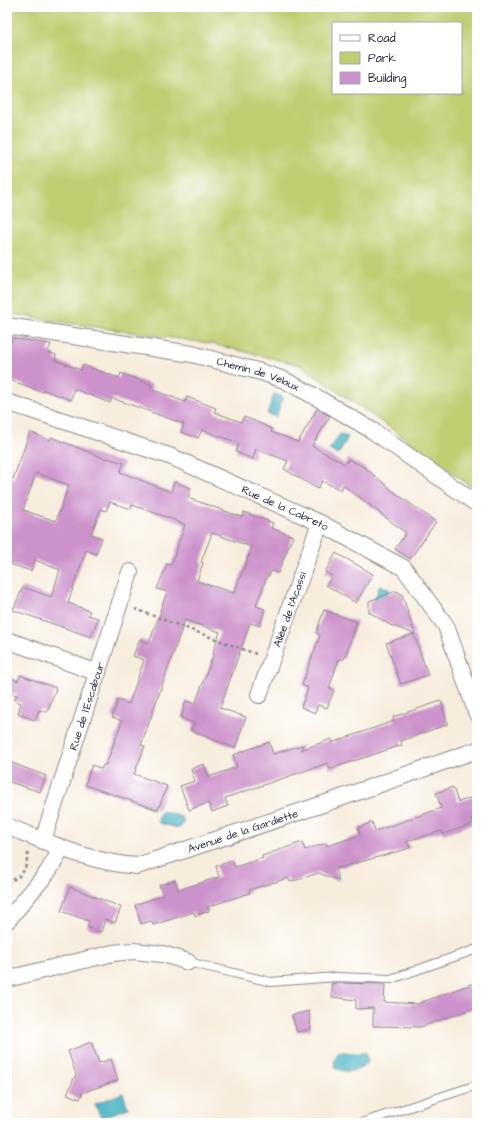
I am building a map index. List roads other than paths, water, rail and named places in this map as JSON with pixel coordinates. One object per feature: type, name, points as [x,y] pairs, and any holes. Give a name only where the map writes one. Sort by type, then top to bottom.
[{"type":"street","name":"Chemin de Velaux","points":[[7,326],[192,354],[261,372],[284,380],[374,431],[477,504]]},
{"type":"street","name":"Rue de la Cabreto","points":[[7,402],[172,457],[320,523],[404,568],[446,626],[477,714]]},
{"type":"street","name":"Allée de l'Acassi","points":[[259,695],[320,523]]},
{"type":"street","name":"Rue de l'Escabour","points":[[43,840],[130,572]]},
{"type":"street","points":[[7,640],[98,673]]},
{"type":"street","name":"Avenue de la Gardiette","points":[[7,826],[61,848],[118,865],[137,866],[329,802],[477,750]]},
{"type":"street","points":[[7,921],[47,873],[61,848]]},
{"type":"street","points":[[7,980],[113,953],[133,951],[163,954],[188,962]]},
{"type":"lane","points":[[188,962],[271,982],[336,977],[391,979],[477,949]]},
{"type":"lane","points":[[361,1123],[477,1085]]},
{"type":"water","points":[[274,394],[283,397],[276,417],[267,414]]},
{"type":"water","points":[[340,434],[348,437],[340,452],[336,454],[329,450]]},
{"type":"water","points":[[380,585],[389,589],[386,599],[371,608]]},
{"type":"water","points":[[164,811],[181,817],[184,820],[181,827],[178,828],[159,823],[160,813]]},
{"type":"water","points":[[339,1051],[349,1053],[366,1053],[368,1061],[358,1070],[340,1070],[336,1068],[334,1062]]},
{"type":"water","points":[[123,1093],[128,1108],[101,1118],[95,1104]]}]
